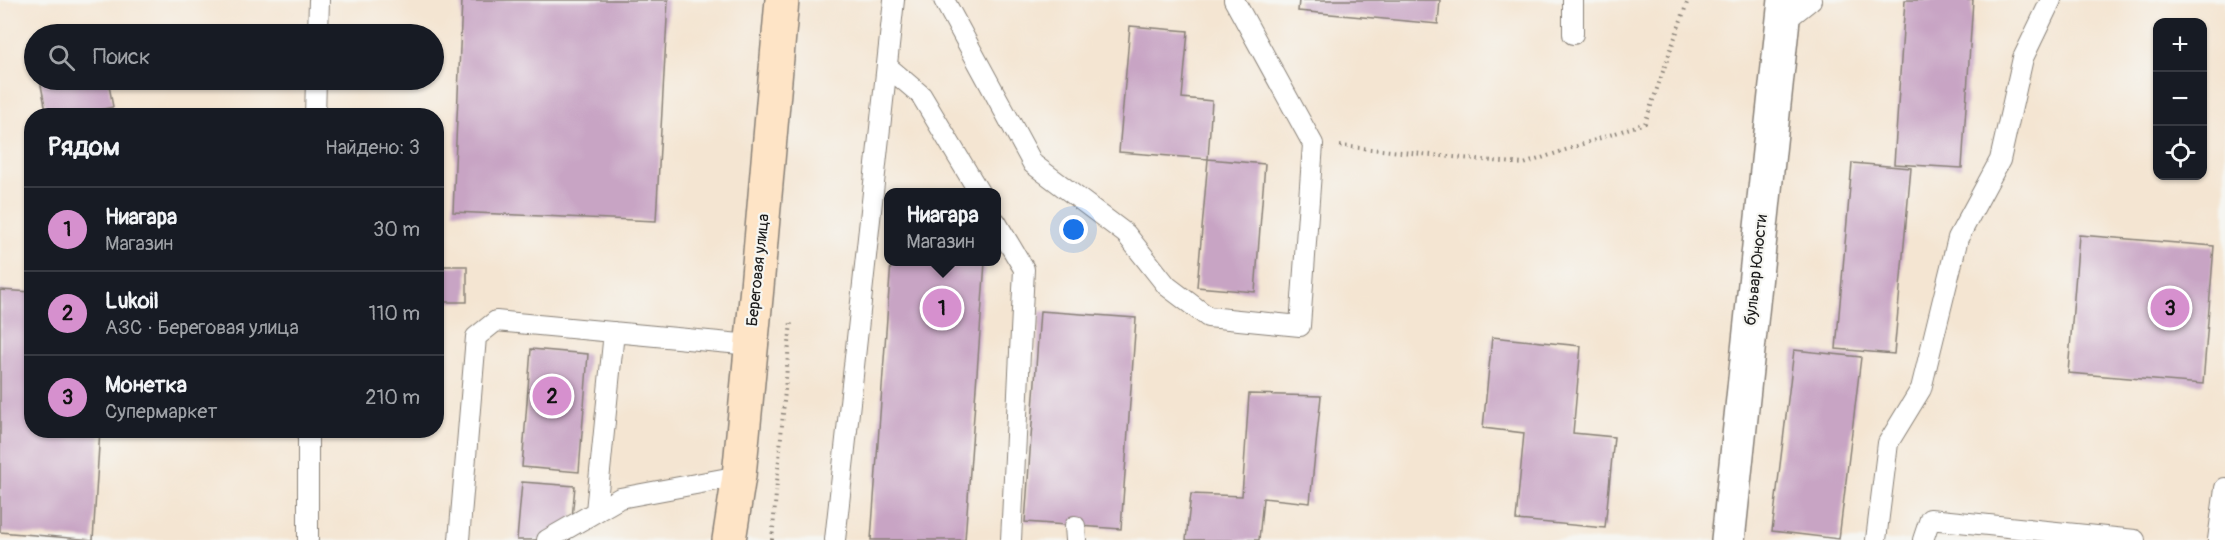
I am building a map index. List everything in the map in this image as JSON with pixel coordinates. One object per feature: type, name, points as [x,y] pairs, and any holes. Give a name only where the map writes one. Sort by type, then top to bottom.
[{"type":"main road","name":"Береговая улица","points":[[729,540],[739,476],[750,345],[758,287],[782,0]]},
{"type":"street","name":"бульвар Юности","points":[[1728,540],[1784,12]]},
{"type":"lane","points":[[318,24],[319,0]]},
{"type":"lane","points":[[835,540],[894,0]]},
{"type":"lane","points":[[944,0],[1033,164],[1126,234],[1167,286],[1208,317],[1300,326],[1313,144],[1234,0]]},
{"type":"lane","points":[[1573,0],[1573,34]]},
{"type":"lane","points":[[1784,12],[1811,0]]},
{"type":"lane","points":[[1876,540],[1888,443],[1921,389],[1958,238],[2000,160],[2023,58],[2050,0]]},
{"type":"lane","points":[[887,66],[921,95],[977,188]]},
{"type":"lane","points":[[315,108],[316,90]]},
{"type":"lane","points":[[1001,230],[1024,269],[1011,540]]},
{"type":"lane","points":[[459,540],[476,337],[496,321],[750,345]]},
{"type":"lane","points":[[596,512],[614,332]]},
{"type":"lane","points":[[308,438],[308,540]]},
{"type":"lane","points":[[548,540],[620,498],[739,476]]},
{"type":"lane","points":[[2218,540],[2225,488]]},
{"type":"lane","points":[[1923,540],[1930,519],[2135,540]]},
{"type":"path","points":[[1313,144],[1524,164],[1645,123],[1688,0]]},
{"type":"building","points":[[462,0],[668,0],[656,221],[453,212]]},
{"type":"building","points":[[1299,0],[1440,0],[1438,24],[1298,11]]},
{"type":"building","points":[[1905,0],[1973,0],[1962,168],[1894,164]]},
{"type":"building","points":[[1130,26],[1188,31],[1182,98],[1212,101],[1208,159],[1119,152]]},
{"type":"building","points":[[42,90],[110,90],[113,107],[108,108],[45,108]]},
{"type":"building","points":[[1208,159],[1265,164],[1255,292],[1197,287]]},
{"type":"building","points":[[1852,163],[1911,168],[1894,354],[1836,349]]},
{"type":"building","points":[[2079,235],[2214,246],[2203,384],[2068,373]]},
{"type":"building","points":[[444,266],[467,266],[467,302],[444,302]]},
{"type":"building","points":[[891,266],[985,266],[965,540],[871,540]]},
{"type":"building","points":[[0,290],[24,292],[24,438],[99,438],[93,540],[0,532]]},
{"type":"building","points":[[1040,311],[1136,318],[1121,529],[1025,522]]},
{"type":"building","points":[[1492,337],[1581,346],[1573,433],[1614,437],[1605,528],[1516,520],[1524,433],[1483,428]]},
{"type":"building","points":[[531,349],[588,354],[579,472],[522,467]]},
{"type":"building","points":[[1794,350],[1861,357],[1839,539],[1772,531]]},
{"type":"building","points":[[1249,394],[1321,396],[1310,503],[1263,498],[1259,540],[1186,540],[1191,494],[1242,496]]},
{"type":"building","points":[[522,482],[575,486],[570,540],[517,540]]},
{"type":"place","name":"Ниагара","points":[[942,308]]},
{"type":"place","name":"Монетка","points":[[2170,308]]},
{"type":"place","name":"Lukoil","points":[[552,396]]}]
